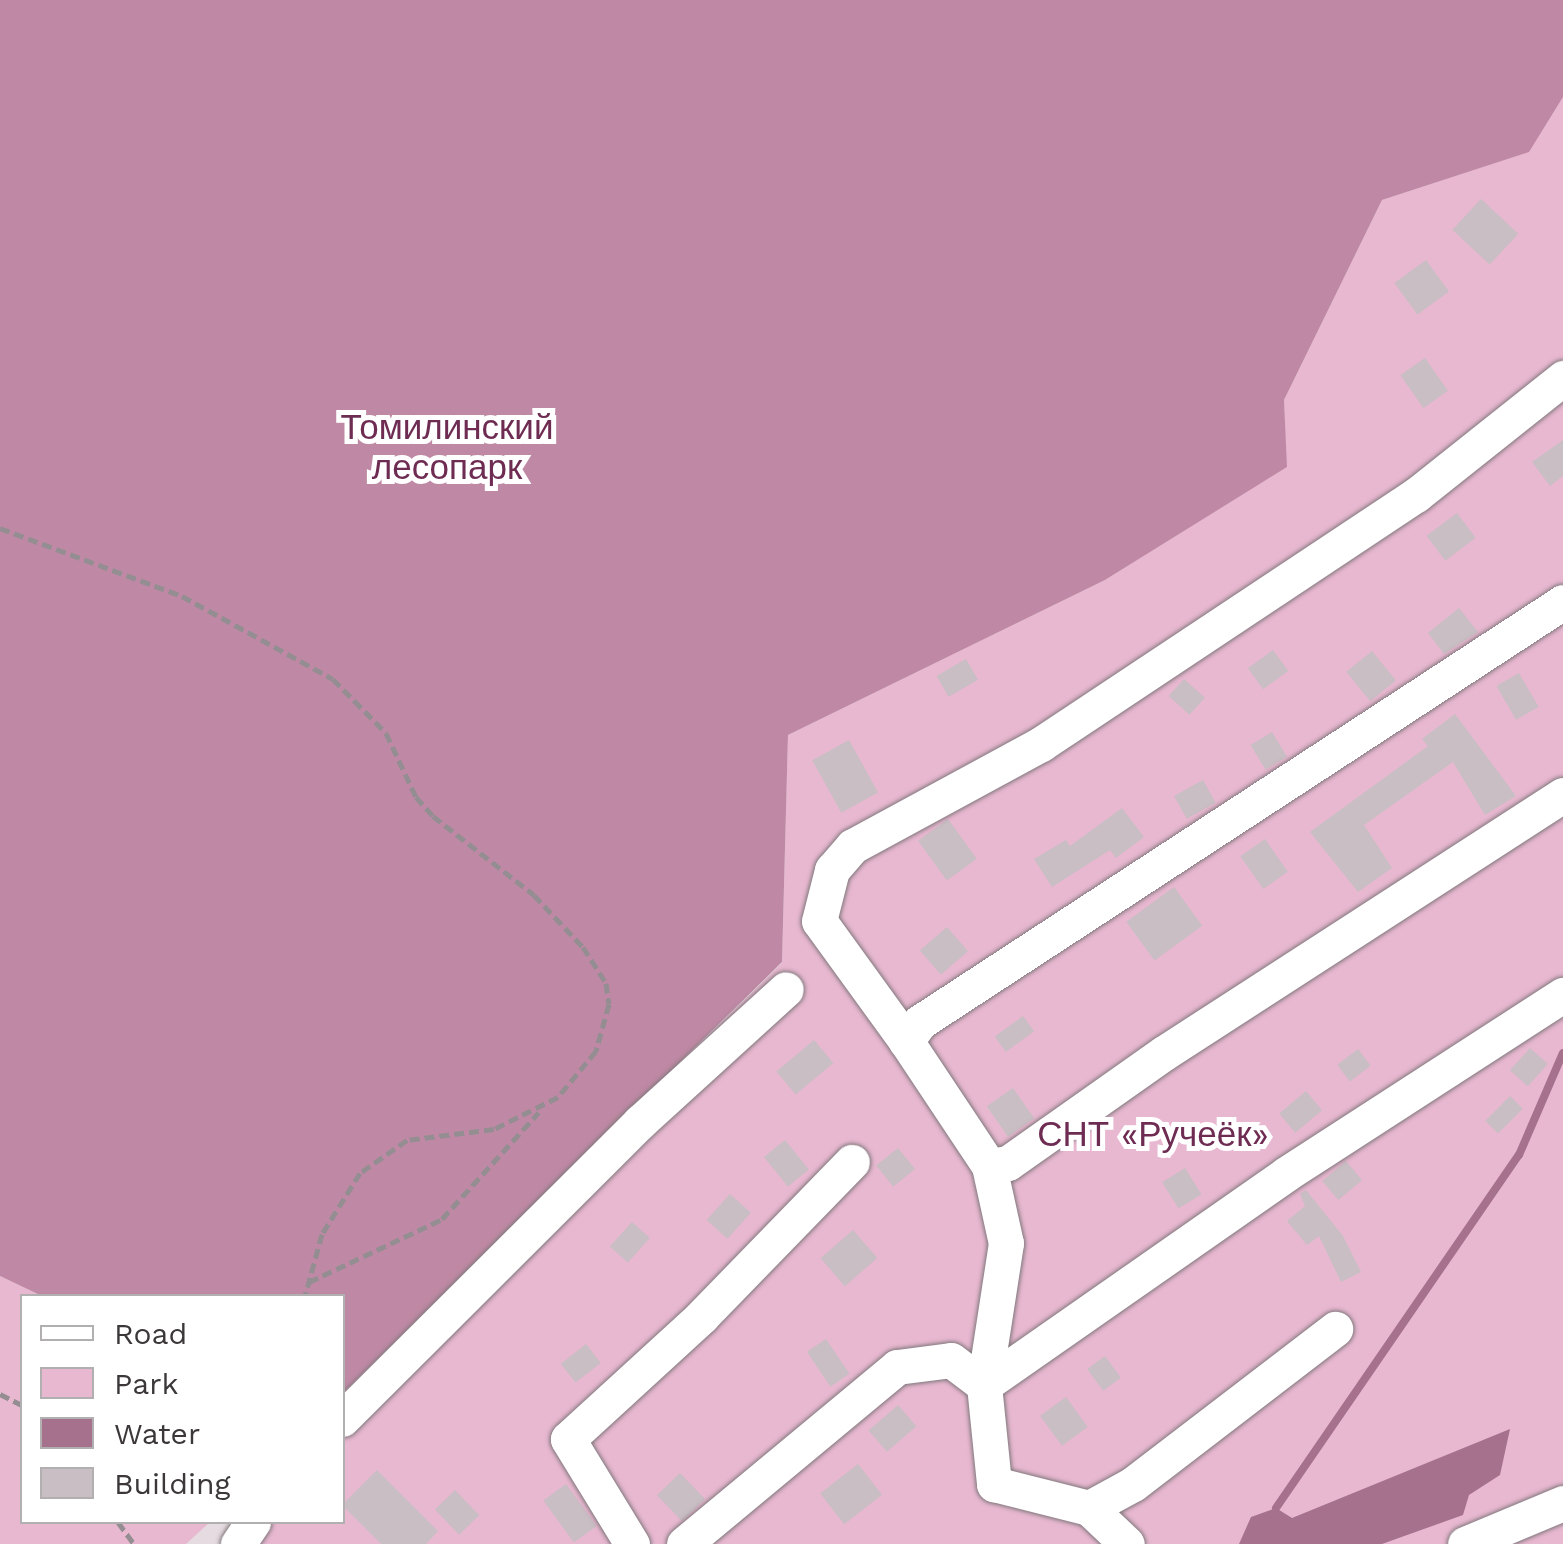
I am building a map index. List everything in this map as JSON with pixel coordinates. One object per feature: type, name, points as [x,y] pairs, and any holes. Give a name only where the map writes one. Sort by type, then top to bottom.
[{"type":"lane","points":[[1127,1544],[1090,1508],[994,1484],[984,1385],[1006,1243],[988,1166],[906,1042],[818,921],[832,870],[854,846],[1041,744],[1416,495],[1563,378]]},
{"type":"lane","points":[[906,1042],[920,1022],[1563,602]]},
{"type":"lane","points":[[988,1166],[1008,1163],[1164,1053],[1563,795]]},
{"type":"lane","points":[[345,1416],[640,1122],[786,989]]},
{"type":"lane","points":[[984,1385],[1286,1174],[1563,995]]},
{"type":"lane","points":[[632,1544],[568,1438],[702,1316],[852,1162]]},
{"type":"lane","points":[[1090,1508],[1133,1484],[1335,1329]]},
{"type":"lane","points":[[684,1544],[897,1367],[951,1360],[984,1385]]},
{"type":"lane","points":[[1466,1544],[1563,1503]]},
{"type":"path","points":[[0,528],[182,596],[286,647],[358,698],[386,734],[416,797],[534,895],[583,946],[606,982],[609,1004],[596,1052],[442,1219],[309,1282]]},
{"type":"path","points":[[306,1294],[342,1196],[380,1157],[406,1140],[494,1130],[545,1106]]},
{"type":"green space","name":"Томилинский лесопарк","points":[[0,0],[1563,0],[1563,97],[1529,152],[1382,200],[1284,400],[1287,467],[1105,580],[788,735],[782,962],[345,1391],[345,1294],[38,1294],[0,1276]]},
{"type":"green space","name":"СНТ «Ручеёк»","points":[[1563,97],[1563,1544],[252,1544],[262,1524],[345,1524],[345,1391],[782,963],[788,735],[1105,580],[1286,467],[1284,400],[1382,200],[1528,152]]},
{"type":"green space","points":[[0,1276],[38,1294],[20,1294],[20,1524],[208,1524],[186,1544],[0,1544]]},
{"type":"water","points":[[1510,1429],[1500,1475],[1469,1495],[1463,1515],[1382,1544],[1239,1544],[1251,1517],[1276,1508],[1292,1518]]},
{"type":"building","points":[[1481,199],[1518,234],[1490,264],[1452,230]]},
{"type":"building","points":[[1426,260],[1449,292],[1417,314],[1394,283]]},
{"type":"building","points":[[1425,358],[1448,391],[1423,408],[1400,375]]},
{"type":"building","points":[[1563,440],[1563,476],[1550,486],[1532,462]]},
{"type":"building","points":[[1457,513],[1476,538],[1445,561],[1427,536]]},
{"type":"building","points":[[1459,608],[1478,632],[1444,654],[1428,633]]},
{"type":"building","points":[[1273,650],[1288,671],[1263,689],[1248,668]]},
{"type":"building","points":[[1372,651],[1396,681],[1370,701],[1346,672]]},
{"type":"building","points":[[966,659],[978,680],[949,697],[937,676]]},
{"type":"building","points":[[1519,673],[1538,707],[1516,720],[1496,686]]},
{"type":"building","points":[[1184,679],[1205,698],[1189,715],[1169,696]]},
{"type":"building","points":[[1455,714],[1516,796],[1485,815],[1453,762],[1364,825],[1392,868],[1358,892],[1310,832],[1428,746],[1422,739]]},
{"type":"building","points":[[1272,732],[1287,757],[1266,770],[1251,745]]},
{"type":"building","points":[[849,740],[878,792],[841,813],[812,760]]},
{"type":"building","points":[[1203,780],[1216,803],[1187,819],[1174,796]]},
{"type":"building","points":[[1122,808],[1144,837],[1116,858],[1110,850],[1052,887],[1034,859],[1066,840],[1070,846]]},
{"type":"building","points":[[948,819],[977,859],[947,880],[918,841]]},
{"type":"building","points":[[1265,839],[1288,872],[1263,889],[1240,856]]},
{"type":"building","points":[[1174,887],[1202,926],[1154,961],[1126,922]]},
{"type":"building","points":[[947,927],[968,951],[941,975],[920,951]]},
{"type":"building","points":[[1023,1016],[1034,1031],[1006,1052],[995,1037]]},
{"type":"building","points":[[814,1040],[833,1063],[796,1094],[776,1071]]},
{"type":"building","points":[[1530,1048],[1548,1064],[1528,1086],[1510,1070]]},
{"type":"building","points":[[1358,1049],[1371,1066],[1350,1081],[1337,1065]]},
{"type":"building","points":[[1013,1088],[1034,1118],[1008,1137],[987,1106]]},
{"type":"building","points":[[1306,1091],[1322,1110],[1295,1133],[1279,1113]]},
{"type":"building","points":[[1510,1096],[1523,1109],[1498,1133],[1485,1121]]},
{"type":"building","points":[[785,1140],[809,1170],[788,1187],[764,1157]]},
{"type":"building","points":[[898,1148],[915,1169],[893,1187],[876,1166]]},
{"type":"building","points":[[1346,1161],[1362,1180],[1338,1200],[1322,1181]]},
{"type":"building","points":[[1185,1168],[1201,1194],[1179,1209],[1162,1182]]},
{"type":"building","points":[[1306,1190],[1343,1236],[1361,1272],[1341,1282],[1319,1236],[1307,1245],[1287,1221],[1305,1206],[1300,1194]]},
{"type":"building","points":[[730,1194],[751,1213],[727,1239],[707,1220]]},
{"type":"building","points":[[632,1222],[650,1238],[628,1263],[610,1247]]},
{"type":"building","points":[[853,1230],[877,1258],[845,1286],[821,1258]]},
{"type":"building","points":[[826,1339],[849,1374],[830,1387],[807,1352]]},
{"type":"building","points":[[586,1344],[601,1363],[576,1383],[561,1364]]},
{"type":"building","points":[[1105,1356],[1121,1378],[1103,1391],[1087,1369]]},
{"type":"building","points":[[1066,1397],[1088,1427],[1062,1446],[1040,1416]]},
{"type":"building","points":[[898,1405],[916,1426],[887,1452],[869,1431]]},
{"type":"building","points":[[858,1464],[882,1495],[844,1524],[820,1494]]},
{"type":"building","points":[[377,1470],[438,1531],[426,1544],[381,1544],[345,1508],[345,1502]]},
{"type":"building","points":[[680,1473],[705,1499],[682,1521],[657,1495]]},
{"type":"building","points":[[566,1484],[597,1526],[574,1543],[543,1500]]},
{"type":"building","points":[[455,1490],[479,1515],[459,1535],[435,1509]]},
{"type":"waterway","points":[[1276,1508],[1519,1155],[1563,1053]]}]
